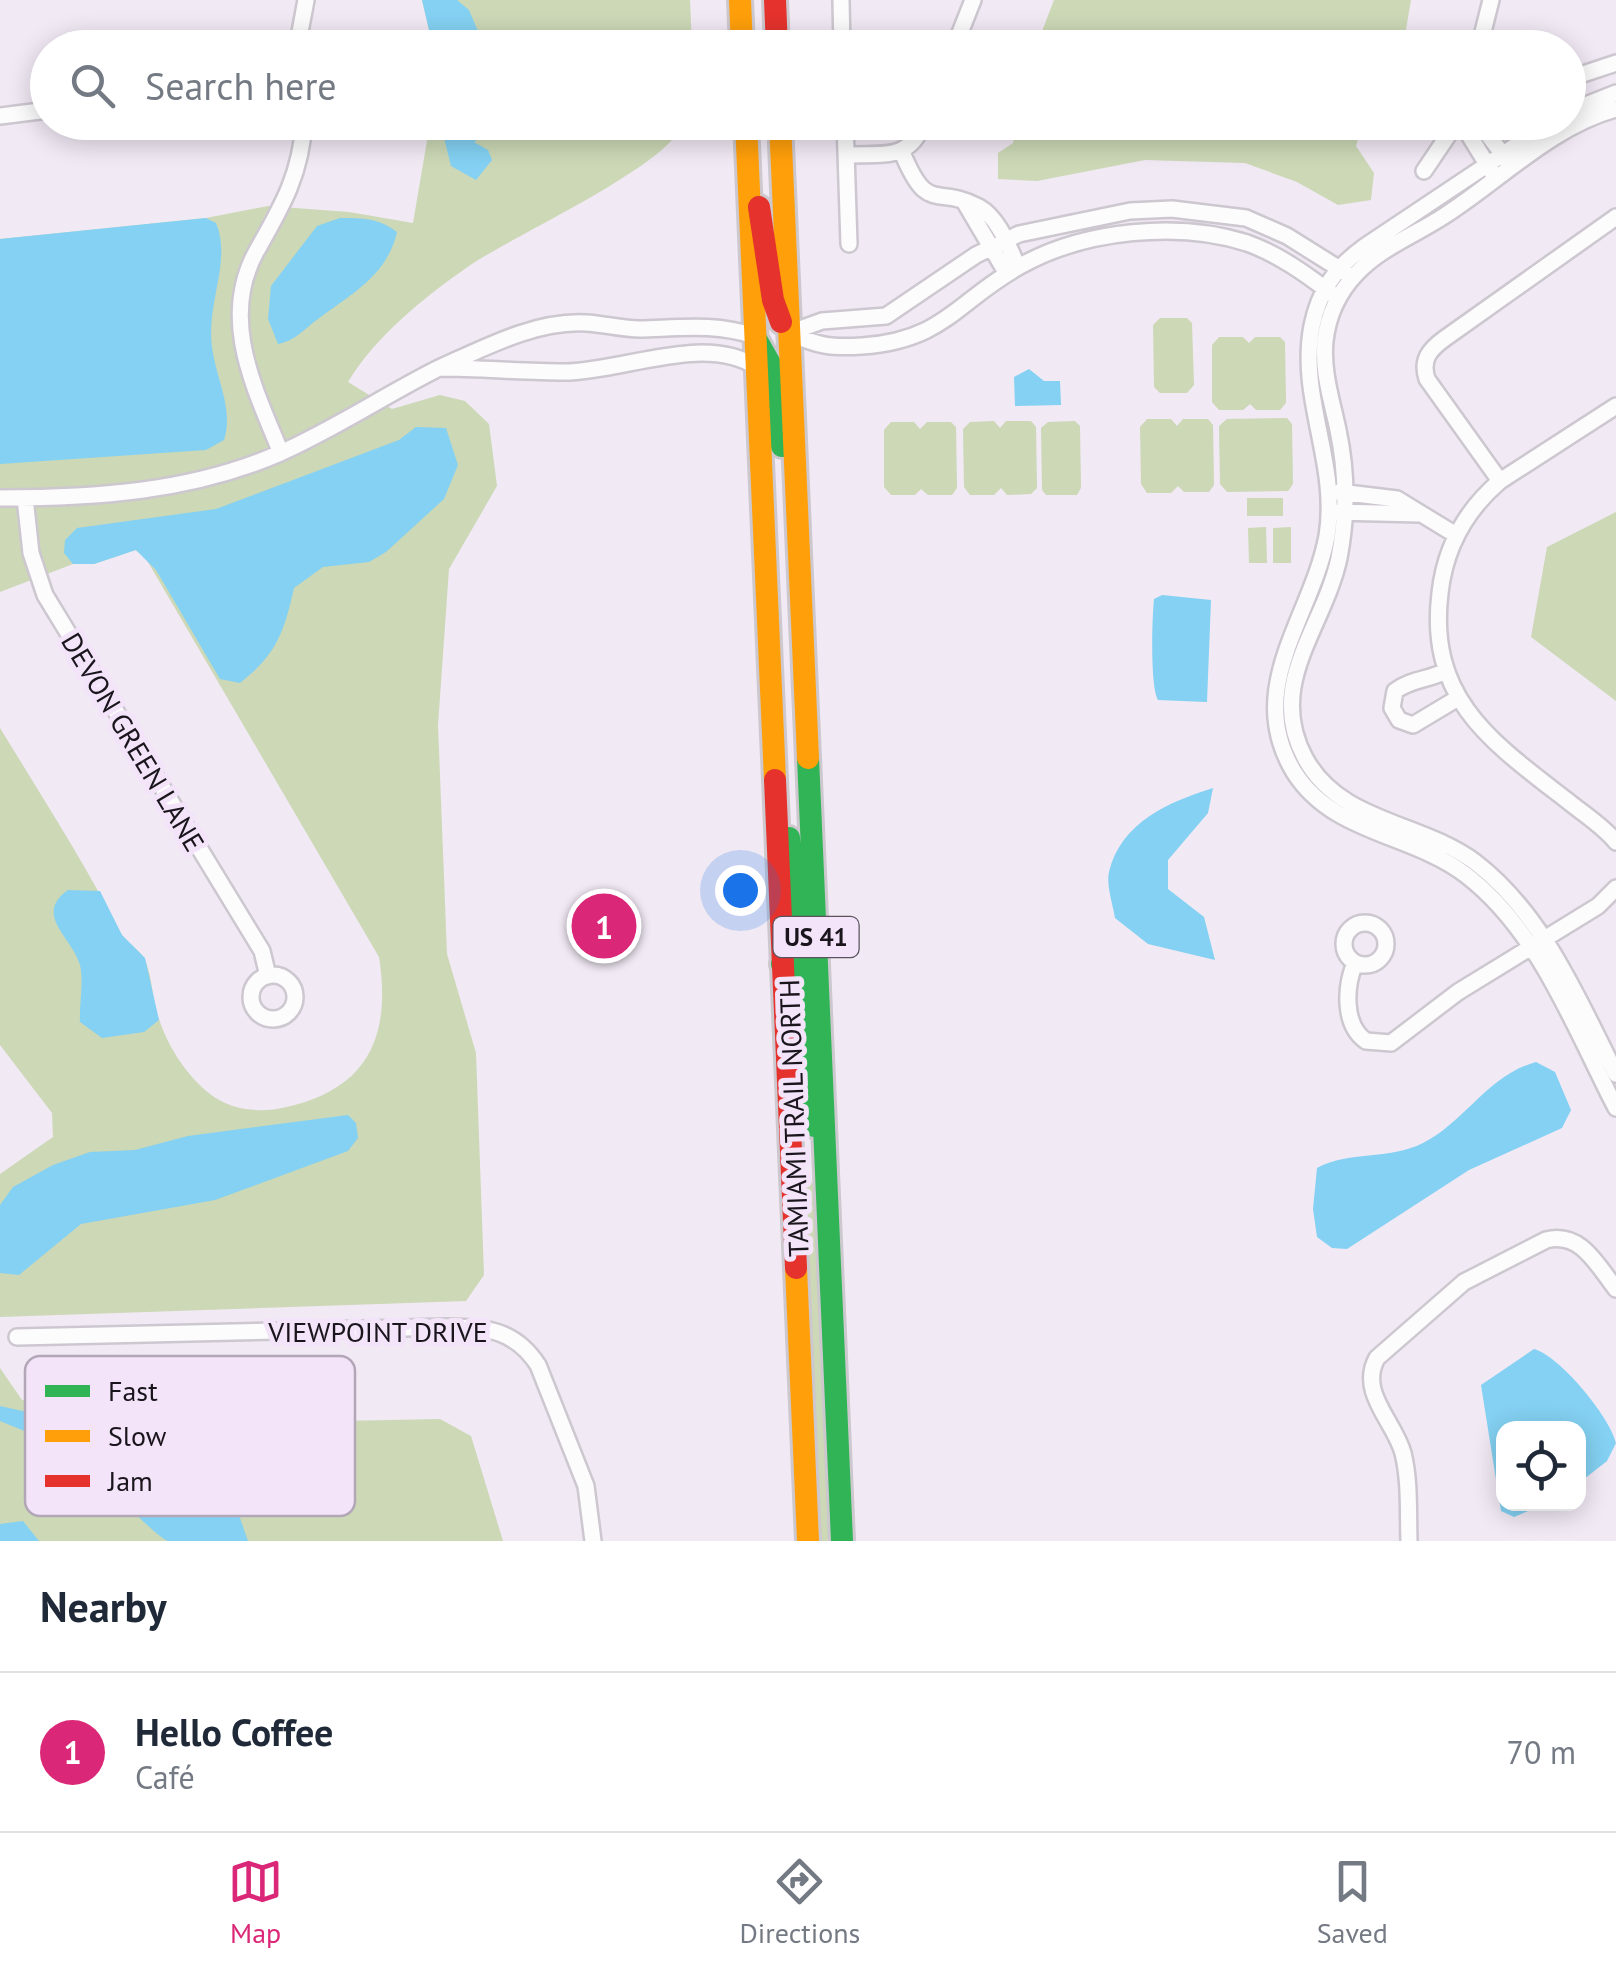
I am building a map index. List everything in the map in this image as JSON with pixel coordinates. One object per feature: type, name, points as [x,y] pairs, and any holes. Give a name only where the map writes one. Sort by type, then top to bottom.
[{"type":"main road","points":[[740,0],[741,30]]},
{"type":"main road","points":[[774,0],[775,30]]},
{"type":"main road","name":"US 41","points":[[746,140],[756,368]]},
{"type":"main road","name":"US 41","points":[[781,140],[789,333]]},
{"type":"main road","points":[[747,158],[768,248],[772,304],[789,333]]},
{"type":"main road","name":"TAMIAMI TRAIL NORTH","points":[[789,333],[842,1541]]},
{"type":"main road","points":[[754,336],[774,369],[775,409],[797,528]]},
{"type":"main road","name":"TAMIAMI TRAIL NORTH","points":[[756,368],[808,1541]]},
{"type":"main road","points":[[774,756],[796,873],[801,940],[804,950],[817,961]]},
{"type":"main road","points":[[782,964],[796,970],[801,985],[806,1097],[826,1173]]},
{"type":"street","points":[[300,30],[306,0]]},
{"type":"street","points":[[841,0],[842,30]]},
{"type":"street","points":[[962,30],[974,0]]},
{"type":"street","points":[[1484,30],[1491,0]]},
{"type":"street","points":[[1586,73],[1616,63]]},
{"type":"street","points":[[1586,105],[1616,94]]},
{"type":"street","points":[[1586,119],[1616,109]]},
{"type":"street","points":[[0,116],[30,112]]},
{"type":"street","points":[[282,453],[247,370],[240,313],[250,266],[293,186],[301,140]]},
{"type":"street","points":[[846,140],[849,244]]},
{"type":"street","points":[[846,155],[902,152],[917,140]]},
{"type":"street","points":[[1424,171],[1446,140]]},
{"type":"street","points":[[1471,140],[1493,174]]},
{"type":"street","points":[[1492,140],[1509,162]]},
{"type":"street","points":[[1532,140],[1493,174],[1367,262],[1346,272],[1331,293],[1324,362],[1338,491],[1334,574],[1292,678],[1296,738],[1315,774],[1335,796],[1464,854],[1500,883],[1616,1074]]},
{"type":"street","points":[[1509,162],[1548,140]]},
{"type":"street","points":[[902,152],[919,186],[936,198],[964,203],[992,217],[997,244],[1013,270]]},
{"type":"street","points":[[789,333],[822,321],[886,316],[997,244],[1038,227],[1101,215],[1172,208],[1246,218],[1287,236],[1346,272]]},
{"type":"street","points":[[1500,480],[1427,379],[1426,356],[1444,338],[1616,216]]},
{"type":"street","points":[[789,333],[823,348],[910,340],[946,322],[1013,270],[1080,244],[1181,232],[1251,245],[1331,293]]},
{"type":"street","points":[[0,498],[168,487],[221,475],[282,453],[440,368],[505,339],[566,324],[588,322],[618,330],[725,326],[754,336]]},
{"type":"street","points":[[440,368],[510,367],[563,372],[653,358],[727,356],[739,356],[756,368]]},
{"type":"street","points":[[1616,406],[1500,480],[1479,500],[1456,534],[1439,600],[1446,671],[1458,698],[1483,732],[1616,842]]},
{"type":"street","points":[[1338,491],[1398,499],[1456,534]]},
{"type":"street","name":"DEVON GREEN LANE","points":[[25,498],[31,554],[45,595],[262,951],[268,976]]},
{"type":"street","points":[[1338,512],[1420,514]]},
{"type":"street","points":[[1446,671],[1428,680],[1408,682],[1396,691],[1392,708],[1398,720],[1412,724],[1458,698]]},
{"type":"street","points":[[1355,964],[1349,984],[1351,1024],[1366,1041],[1382,1045],[1598,906],[1616,888]]},
{"type":"street","points":[[1537,944],[1616,1108]]},
{"type":"street","points":[[1409,1541],[1403,1454],[1370,1379],[1376,1358],[1464,1282],[1546,1240],[1560,1238],[1578,1243],[1616,1289]]},
{"type":"street","name":"VIEWPOINT DRIVE","points":[[18,1337],[447,1327],[509,1334],[526,1347],[545,1382],[586,1486],[593,1541]]},
{"type":"green space","points":[[422,0],[690,0],[691,30],[429,30]]},
{"type":"green space","points":[[1054,0],[1411,0],[1406,30],[1043,30]]},
{"type":"green space","points":[[427,140],[672,140],[621,179],[490,253],[435,291],[387,333],[348,382],[392,409],[440,395],[465,401],[489,424],[497,486],[449,569],[438,725],[447,954],[476,1053],[484,1275],[466,1301],[0,1317],[0,1174],[53,1137],[52,1113],[0,1045],[0,728],[120,932],[145,960],[163,1030],[186,1070],[210,1094],[236,1107],[264,1110],[311,1100],[334,1089],[367,1057],[381,1013],[382,986],[379,957],[145,557],[135,550],[94,564],[73,564],[0,592],[0,239],[206,218],[268,206],[349,212],[413,223]]},
{"type":"green space","points":[[1358,140],[1356,146],[1374,173],[1371,200],[1338,205],[1297,182],[1245,163],[1145,160],[1037,181],[998,179],[998,153],[1013,143]]},
{"type":"green space","points":[[1160,318],[1187,318],[1192,323],[1194,385],[1187,393],[1160,393],[1154,387],[1153,325]]},
{"type":"green space","points":[[1219,337],[1243,337],[1249,343],[1255,337],[1280,337],[1285,342],[1286,403],[1280,410],[1256,410],[1250,404],[1243,410],[1219,410],[1212,402],[1212,345]]},
{"type":"green space","points":[[1287,418],[1292,424],[1293,484],[1288,491],[1227,492],[1220,484],[1219,426],[1227,419]]},
{"type":"green space","points":[[1147,419],[1171,419],[1177,426],[1183,419],[1208,419],[1213,425],[1214,485],[1209,492],[1184,492],[1178,486],[1171,493],[1147,493],[1141,484],[1140,427]]},
{"type":"green space","points":[[994,421],[1000,428],[1006,421],[1031,421],[1036,427],[1037,488],[1031,494],[1007,495],[1001,488],[994,495],[970,495],[964,487],[963,429],[970,422]]},
{"type":"green space","points":[[1075,421],[1080,426],[1081,488],[1077,495],[1046,495],[1042,490],[1041,428],[1048,422]]},
{"type":"green space","points":[[891,422],[914,422],[920,429],[927,422],[951,422],[956,427],[957,488],[952,495],[928,495],[921,489],[915,495],[891,495],[884,487],[884,430]]},
{"type":"green space","points":[[1247,498],[1283,498],[1283,516],[1247,516]]},
{"type":"green space","points":[[1616,512],[1616,701],[1531,637],[1547,547]]},
{"type":"green space","points":[[1266,527],[1267,563],[1249,563],[1248,528]]},
{"type":"green space","points":[[1291,527],[1291,563],[1273,563],[1273,528]]},
{"type":"green space","points":[[804,1168],[816,1190],[832,1541],[820,1541]]},
{"type":"green space","points":[[0,1368],[25,1400],[25,1516],[355,1516],[355,1421],[440,1419],[471,1436],[503,1541],[0,1541]]},
{"type":"water","points":[[422,0],[457,0],[469,10],[478,30],[429,30]]},
{"type":"water","points":[[444,140],[477,140],[474,142],[488,150],[492,160],[476,180],[451,166]]},
{"type":"water","points":[[206,218],[216,223],[220,238],[211,330],[226,405],[224,440],[206,450],[0,464],[0,239]]},
{"type":"water","points":[[340,218],[370,220],[390,227],[397,232],[392,247],[366,283],[294,337],[278,344],[268,319],[271,286],[317,226]]},
{"type":"water","points":[[1029,369],[1044,381],[1060,381],[1061,405],[1015,406],[1014,377]]},
{"type":"water","points":[[416,427],[446,428],[458,465],[444,499],[386,552],[369,562],[323,567],[294,588],[287,617],[271,652],[240,683],[220,679],[156,570],[136,550],[94,564],[73,564],[64,553],[65,540],[77,528],[216,509],[399,440]]},
{"type":"water","points":[[1162,595],[1211,600],[1207,702],[1158,700],[1153,621],[1154,599]]},
{"type":"water","points":[[1213,788],[1208,813],[1168,860],[1168,889],[1204,917],[1215,960],[1148,944],[1115,918],[1108,877],[1115,855],[1136,827],[1164,808]]},
{"type":"water","points":[[68,890],[100,891],[122,935],[145,958],[159,1020],[144,1032],[102,1038],[80,1022],[80,965],[54,917],[58,899]]},
{"type":"water","points":[[1536,1062],[1555,1072],[1571,1110],[1562,1128],[1469,1170],[1347,1249],[1332,1248],[1317,1237],[1313,1209],[1317,1168],[1342,1159],[1396,1152],[1423,1143],[1504,1077]]},
{"type":"water","points":[[348,1115],[356,1123],[358,1138],[348,1151],[215,1200],[81,1224],[19,1275],[0,1273],[0,1205],[13,1187],[53,1165],[90,1152],[135,1150],[188,1136]]},
{"type":"water","points":[[1534,1349],[1545,1354],[1582,1389],[1604,1418],[1616,1443],[1607,1461],[1586,1478],[1586,1421],[1496,1421],[1496,1480],[1481,1385]]},
{"type":"water","points":[[0,1406],[25,1412],[25,1431],[0,1421]]},
{"type":"water","points":[[1501,1511],[1528,1511],[1514,1517]]},
{"type":"water","points":[[138,1516],[239,1516],[248,1541],[168,1541]]},
{"type":"water","points":[[23,1521],[39,1541],[0,1541],[0,1524]]},
{"type":"traffic: fast","points":[[756,339],[773,369],[782,446]]},
{"type":"traffic: fast","points":[[808,758],[842,1541]]},
{"type":"traffic: fast","points":[[789,838],[801,940],[807,954]]},
{"type":"traffic: fast","points":[[782,964],[796,970],[801,985],[806,1097],[814,1126]]},
{"type":"traffic: slow","points":[[740,0],[741,30]]},
{"type":"traffic: slow","points":[[747,140],[775,780]]},
{"type":"traffic: slow","points":[[781,140],[808,758]]},
{"type":"traffic: slow","points":[[796,1268],[808,1541]]},
{"type":"traffic: jam","points":[[775,0],[776,30]]},
{"type":"traffic: jam","points":[[759,207],[773,300],[781,322]]},
{"type":"traffic: jam","points":[[775,780],[796,1268]]},
{"type":"place","name":"Hello Coffee","points":[[604,926]]}]
